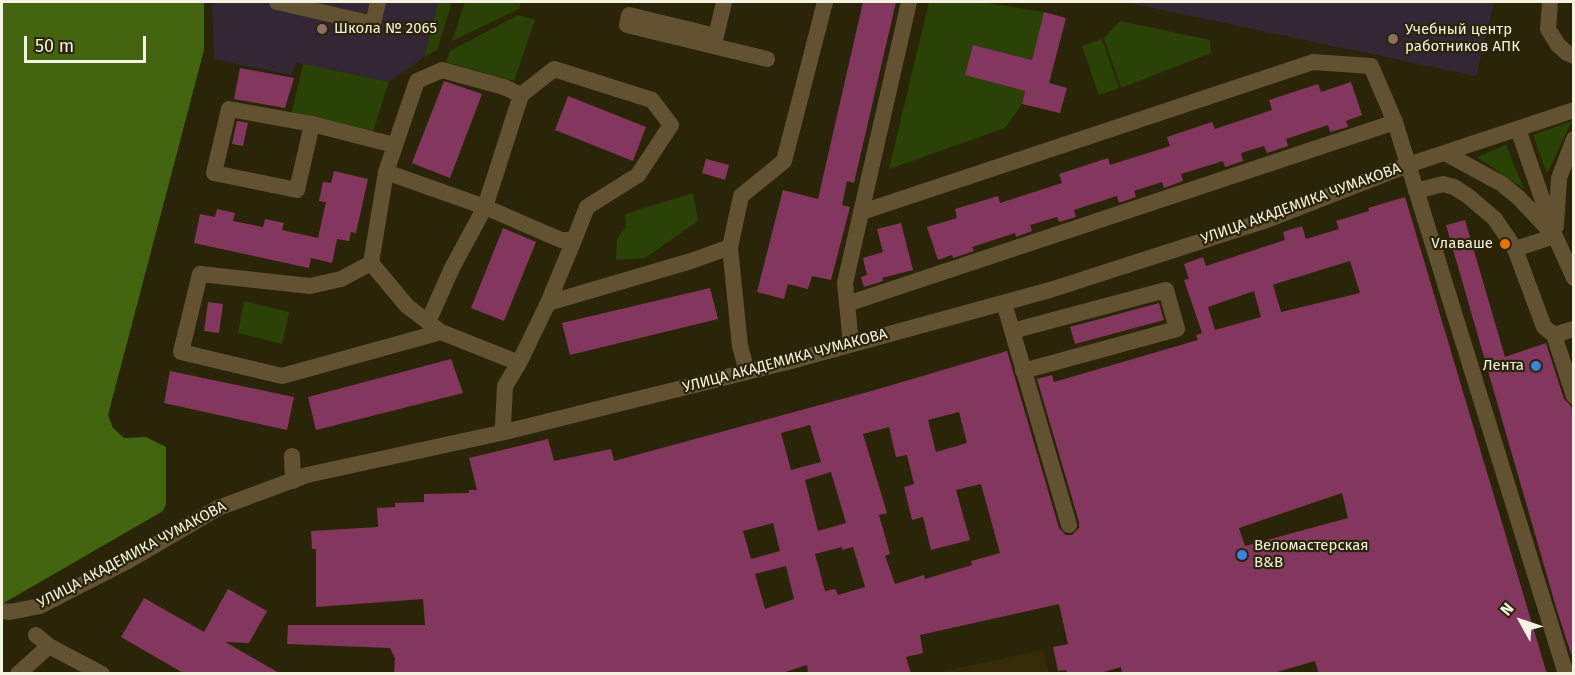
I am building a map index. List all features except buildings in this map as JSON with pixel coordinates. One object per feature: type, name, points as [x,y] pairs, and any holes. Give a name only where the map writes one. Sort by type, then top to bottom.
[{"type":"street","points":[[278,2],[372,24],[378,2]]},
{"type":"street","points":[[724,2],[716,36],[629,15],[627,25],[767,59]]},
{"type":"street","points":[[747,372],[740,346],[730,247],[741,196],[784,161],[825,2]]},
{"type":"street","points":[[851,344],[845,283],[909,2]]},
{"type":"street","points":[[1550,2],[1548,29],[1558,45],[1574,56]]},
{"type":"street","points":[[862,212],[1313,62],[1371,66],[1395,122],[1565,671]]},
{"type":"street","points":[[434,327],[452,268],[485,207],[521,95],[554,69],[651,100],[671,125],[638,175],[587,207],[548,303],[519,363],[505,386],[503,426],[505,432]]},
{"type":"street","points":[[519,363],[434,327],[407,306],[371,262],[386,172],[417,81],[442,70],[504,87],[521,95]]},
{"type":"street","points":[[312,124],[297,190],[214,173],[229,110],[312,124],[394,145]]},
{"type":"street","name":"УЛИЦА АКАДЕМИКА ЧУМАКОВА","points":[[2,611],[10,612],[40,606],[126,562],[218,508],[307,476],[505,432],[747,372],[1004,303],[1264,221],[1408,165],[1574,110]]},
{"type":"street","points":[[847,304],[1395,122]]},
{"type":"street","points":[[1518,129],[1555,236],[1574,278]]},
{"type":"street","points":[[1555,236],[1559,178],[1574,139]]},
{"type":"street","points":[[1445,153],[1502,184],[1519,198],[1555,236]]},
{"type":"street","points":[[386,172],[485,207],[561,240],[574,240]]},
{"type":"street","points":[[1416,191],[1443,184],[1461,192],[1496,219],[1515,249],[1539,317],[1544,327],[1554,335],[1574,396]]},
{"type":"street","points":[[1515,249],[1555,236]]},
{"type":"street","points":[[548,303],[691,261],[730,247]]},
{"type":"street","points":[[371,262],[340,279],[310,286],[200,274],[181,352],[282,376],[434,327]]},
{"type":"street","points":[[1012,331],[1166,290],[1177,329],[1023,371]]},
{"type":"street","points":[[1004,303],[1069,525]]},
{"type":"street","points":[[1554,335],[1574,328]]},
{"type":"street","points":[[291,456],[293,481]]},
{"type":"street","points":[[18,674],[43,640],[102,674]]},
{"type":"shaded area","name":"Школа № 2065","points":[[212,2],[438,2],[424,57],[389,82],[296,63],[291,75],[214,59]]},
{"type":"shaded area","name":"Учебный центр работников АПК","points":[[1124,2],[1494,2],[1476,76]]},
{"type":"shaded area","points":[[1043,650],[1049,673],[935,673]]},
{"type":"green space","points":[[2,2],[204,2],[204,50],[108,415],[113,428],[124,438],[146,437],[166,447],[166,504],[163,511],[2,604]]},
{"type":"green space","points":[[438,2],[452,2],[437,50],[424,57]]},
{"type":"green space","points":[[465,2],[521,2],[519,9],[452,41]]},
{"type":"green space","points":[[929,2],[982,2],[1044,12],[1032,60],[973,45],[965,75],[1025,91],[1022,104],[1005,128],[889,169]]},
{"type":"green space","points":[[518,15],[535,20],[514,81],[446,62],[450,51]]},
{"type":"green space","points":[[1120,21],[1210,40],[1211,53],[1121,88],[1104,38]]},
{"type":"green space","points":[[1102,39],[1119,88],[1099,95],[1082,46]]},
{"type":"green space","points":[[303,64],[389,82],[373,132],[292,112]]},
{"type":"green space","points":[[1572,121],[1547,174],[1533,135]]},
{"type":"green space","points":[[1506,145],[1524,189],[1477,157]]},
{"type":"green space","points":[[693,193],[698,221],[645,258],[616,260],[617,239],[626,227],[625,214]]},
{"type":"green space","points":[[244,301],[289,312],[282,344],[238,333]]},
{"type":"place","name":"Школа № 2065","points":[[322,29]]},
{"type":"place","name":"Учебный центр работников АПК","points":[[1393,39]]},
{"type":"place","name":"Vлаваше","points":[[1505,244]]},
{"type":"place","name":"Лента","points":[[1536,366]]},
{"type":"place","name":"Веломастерская B&B","points":[[1242,555]]}]
